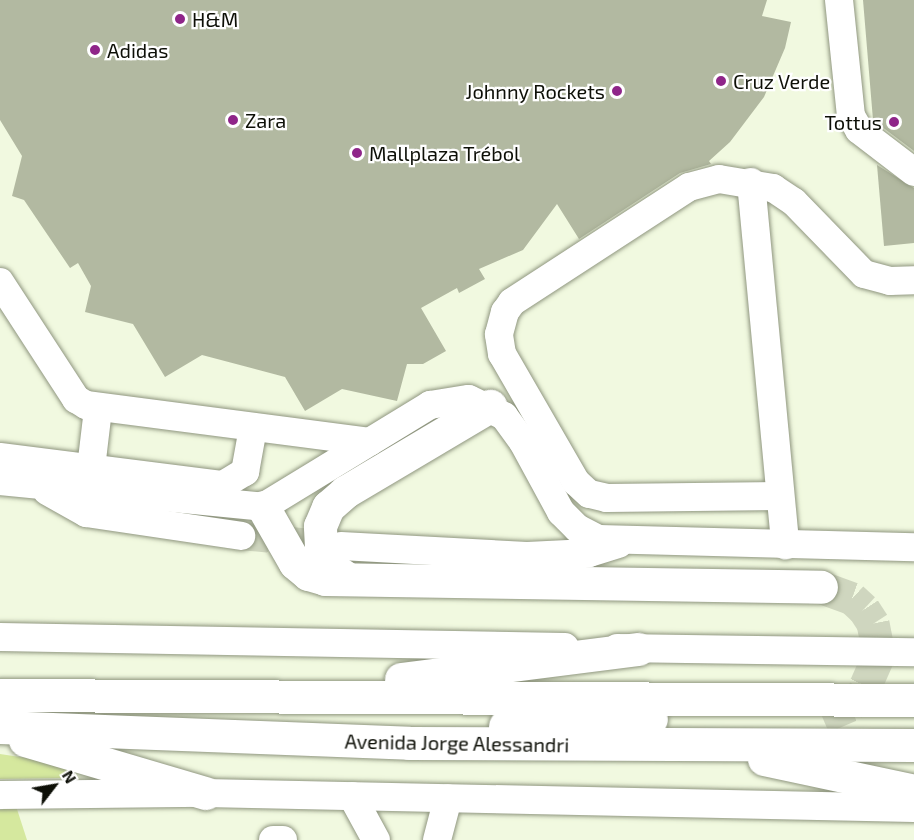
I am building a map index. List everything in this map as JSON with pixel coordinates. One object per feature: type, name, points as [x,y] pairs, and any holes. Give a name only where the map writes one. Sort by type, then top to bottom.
[{"type":"highway","points":[[348,579],[333,569],[321,547],[320,526],[328,507],[345,492],[490,406]]},
{"type":"highway","points":[[263,507],[301,569],[316,577],[821,587]]},
{"type":"highway","points":[[271,696],[638,649]]},
{"type":"highway","points":[[0,695],[914,700]]},
{"type":"highway","points":[[409,743],[496,727],[561,721],[822,717]]},
{"type":"highway","name":"Avenida Jorge Alessandri","points":[[0,727],[409,743],[710,747],[914,745]]},
{"type":"highway","points":[[0,733],[205,793]]},
{"type":"highway","points":[[710,747],[914,791]]},
{"type":"street","points":[[839,0],[851,116],[859,130],[914,172]]},
{"type":"street","points":[[780,496],[607,498],[589,494],[576,482],[499,344],[500,324],[512,302],[689,187],[719,179],[751,182],[773,188],[794,202],[864,274],[890,281],[914,280]]},
{"type":"street","points":[[751,182],[785,545]]},
{"type":"street","points":[[0,282],[76,399],[98,409],[369,442]]},
{"type":"street","points":[[0,481],[263,507],[443,400],[469,399],[490,406],[514,428],[568,521],[599,539],[624,542],[914,547]]},
{"type":"street","points":[[91,468],[98,409]]},
{"type":"street","points":[[0,457],[232,483],[245,472],[253,428]]},
{"type":"street","points":[[40,486],[86,513],[241,536]]},
{"type":"street","points":[[341,546],[527,556],[589,553],[624,542]]},
{"type":"street","points":[[0,637],[914,652]]},
{"type":"street","points":[[0,795],[205,793],[914,808]]},
{"type":"street","points":[[352,796],[376,840]]},
{"type":"street","points":[[437,840],[448,798]]},
{"type":"street","points":[[273,840],[283,840]]},
{"type":"green space","points":[[0,754],[79,766],[62,778],[0,779]]},
{"type":"green space","points":[[16,806],[27,840],[0,840],[0,810]]},
{"type":"building","points":[[0,0],[767,0],[762,16],[791,22],[785,48],[764,97],[730,142],[709,161],[711,164],[680,173],[579,239],[557,204],[523,250],[479,269],[485,279],[459,293],[457,288],[421,308],[446,351],[423,364],[407,364],[397,401],[342,389],[305,411],[285,377],[202,355],[165,377],[133,324],[85,312],[91,286],[78,263],[70,268],[24,200],[12,196],[22,156],[0,120]]},
{"type":"building","name":"Tottus","points":[[863,0],[914,0],[914,151],[873,120]]},
{"type":"building","points":[[877,165],[914,188],[914,243],[884,246]]},
{"type":"tunnel","points":[[241,536],[341,546]]},
{"type":"tunnel","points":[[821,587],[852,598],[864,609],[873,623],[879,655],[862,694],[850,705],[822,717]]},
{"type":"place","name":"H&M","points":[[180,19]]},
{"type":"place","name":"Adidas","points":[[95,50]]},
{"type":"place","name":"Cruz Verde","points":[[721,81]]},
{"type":"place","name":"Johnny Rockets","points":[[617,91]]},
{"type":"place","name":"Zara","points":[[233,120]]},
{"type":"place","name":"Tottus","points":[[894,122]]},
{"type":"place","name":"Mallplaza Trébol","points":[[357,153]]}]
